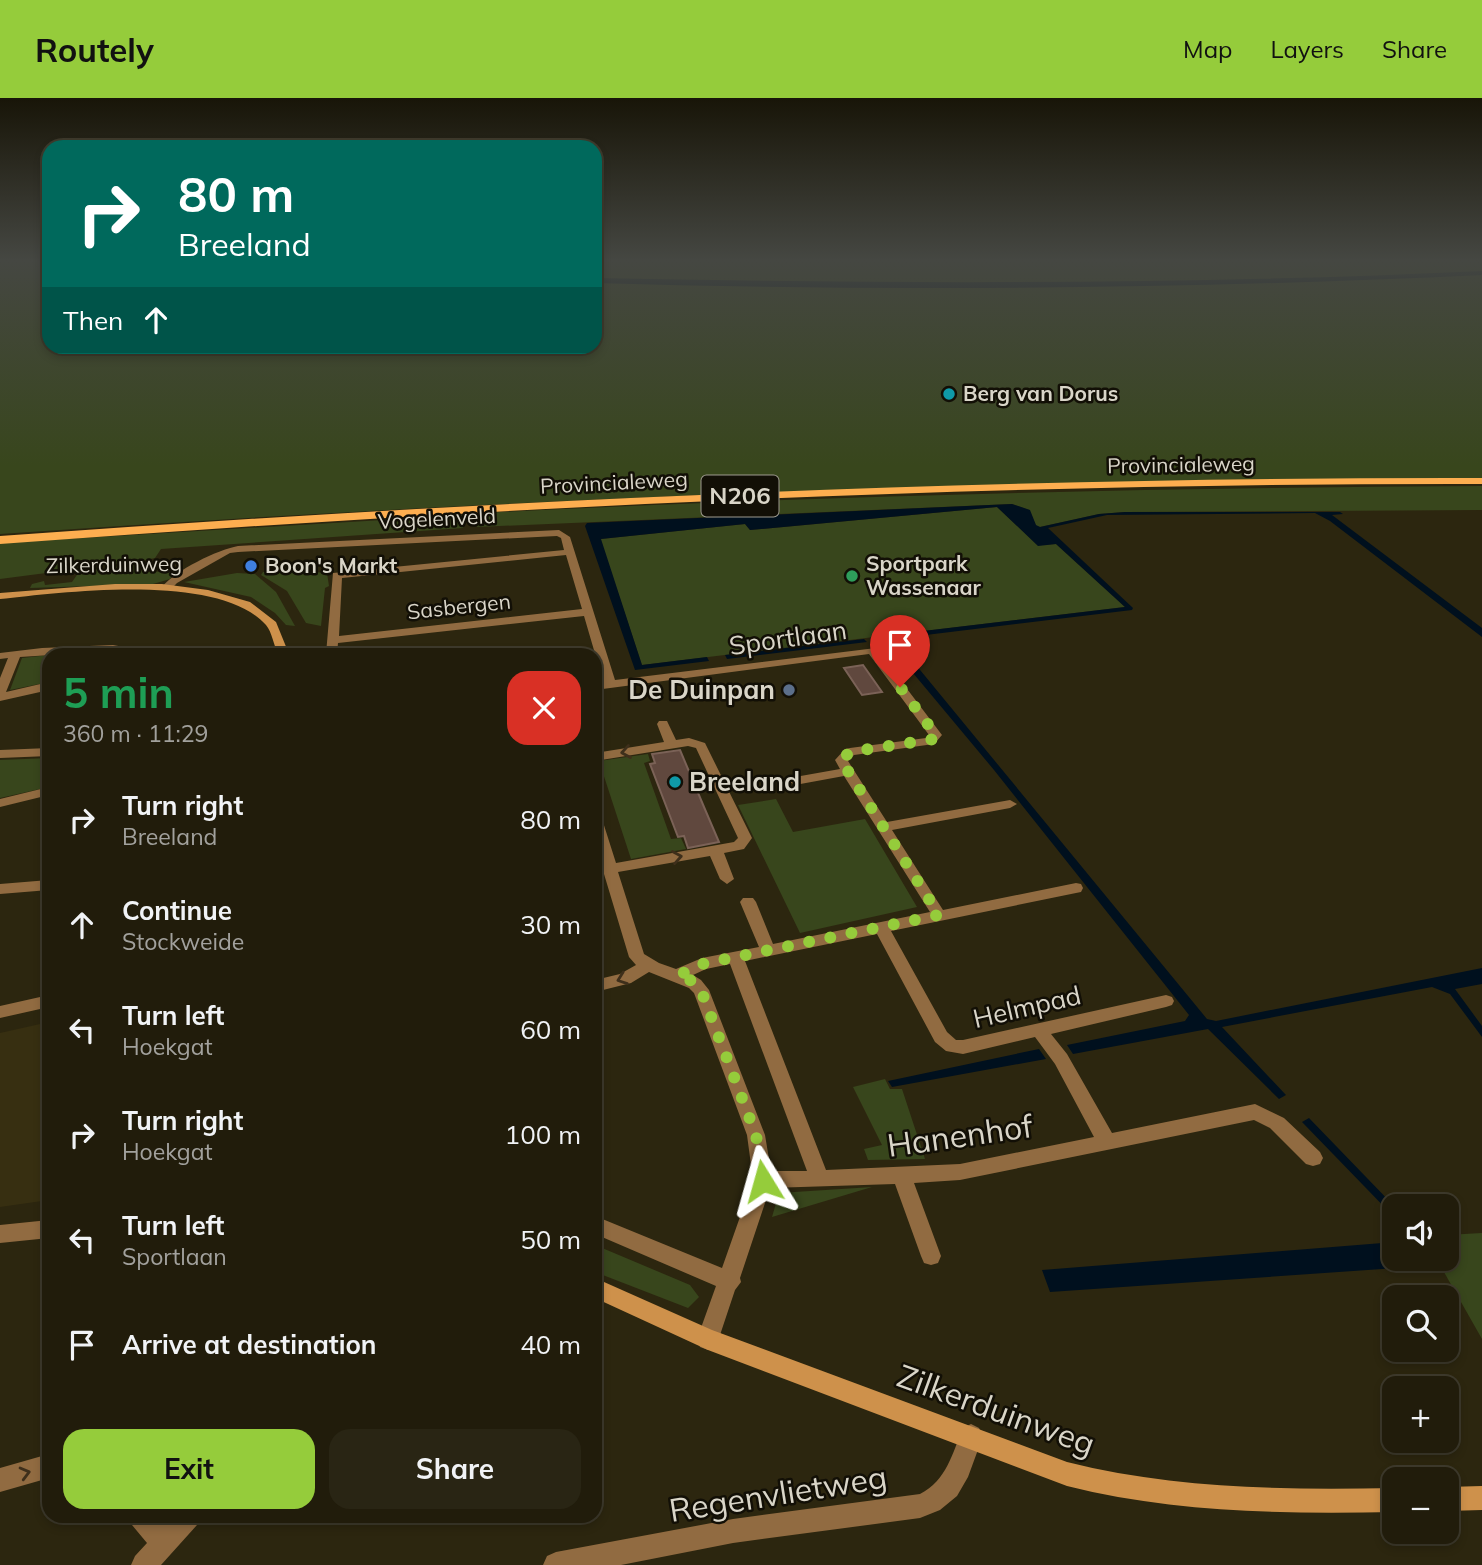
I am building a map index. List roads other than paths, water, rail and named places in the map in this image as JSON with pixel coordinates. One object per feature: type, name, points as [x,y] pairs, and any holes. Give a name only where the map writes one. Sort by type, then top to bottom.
[{"type":"main road","name":"Provincialeweg","points":[[0,540],[206,524],[729,496],[1097,486],[1482,481]]},
{"type":"street","name":"Vogelenveld","points":[[167,587],[227,551],[239,549],[550,532],[565,537],[569,552]]},
{"type":"street","points":[[332,648],[337,575],[569,552],[599,648]]},
{"type":"street","name":"Zilkerduinweg","points":[[0,596],[167,587],[210,593],[250,607],[272,624],[282,648]]},
{"type":"street","name":"Sasbergen","points":[[333,640],[588,612]]},
{"type":"street","name":"Sportlaan","points":[[602,685],[872,650],[936,735],[930,741],[850,752],[841,760],[848,771]]},
{"type":"street","points":[[0,656],[42,652]]},
{"type":"street","points":[[0,692],[16,654]]},
{"type":"street","points":[[602,658],[610,684]]},
{"type":"street","points":[[0,698],[42,688]]},
{"type":"street","points":[[663,724],[671,745]]},
{"type":"street","points":[[602,756],[689,742],[701,746],[745,838],[739,846],[602,870],[637,957],[646,965],[690,980],[701,990],[756,1135],[763,1181],[731,1282],[708,1339]]},
{"type":"street","points":[[0,754],[42,752]]},
{"type":"street","points":[[795,781],[848,771],[939,915]]},
{"type":"street","points":[[0,803],[42,793]]},
{"type":"street","points":[[884,827],[1010,804]]},
{"type":"street","points":[[715,850],[727,879]]},
{"type":"street","points":[[0,889],[42,886]]},
{"type":"street","points":[[677,976],[702,964],[1076,888]]},
{"type":"street","points":[[748,902],[768,950]]},
{"type":"street","name":"Helmpad","points":[[881,927],[941,1037],[952,1046],[963,1047],[1166,1001]]},
{"type":"street","points":[[736,957],[820,1179],[763,1181]]},
{"type":"street","points":[[602,984],[625,979],[646,965]]},
{"type":"street","points":[[0,1012],[42,1003]]},
{"type":"street","points":[[1039,1030],[1062,1059],[1107,1142]]},
{"type":"street","name":"Hanenhof","points":[[820,1179],[960,1172],[1255,1112],[1277,1123],[1313,1158]]},
{"type":"street","points":[[902,1176],[930,1256]]},
{"type":"street","points":[[602,1228],[731,1282]]},
{"type":"street","points":[[0,1234],[42,1230]]},
{"type":"street","name":"Zilkerduinweg","points":[[602,1291],[708,1339],[1066,1474],[1113,1487],[1156,1494],[1382,1500]]},
{"type":"street","name":"Regenvlietweg","points":[[556,1565],[733,1531],[920,1506],[944,1494],[958,1474],[971,1436]]},
{"type":"street","points":[[0,1479],[42,1468]]},
{"type":"street","points":[[1459,1499],[1482,1498]]},
{"type":"street","points":[[146,1523],[163,1544]]},
{"type":"street","points":[[144,1565],[182,1523]]},
{"type":"water","points":[[1012,504],[1030,510],[1036,525],[1040,527],[1099,514],[1125,512],[1340,512],[1343,514],[1332,515],[1482,628],[1482,637],[1330,521],[1315,513],[1107,515],[1048,528],[1133,608],[1132,610],[886,642],[881,636],[1125,607],[1056,544],[1038,546],[997,507],[750,530],[745,524],[601,539],[642,665],[707,657],[709,661],[635,670],[585,526],[587,523]]},
{"type":"water","points":[[864,639],[867,642],[727,659],[725,655]]},
{"type":"water","points":[[902,648],[1207,1019],[1216,1021],[1482,968],[1482,984],[1455,989],[1482,1026],[1482,1037],[1450,994],[1432,987],[1222,1027],[1286,1095],[1279,1099],[1208,1029],[1073,1054],[1067,1045],[1185,1021],[1189,1015],[994,770],[893,649]]},
{"type":"water","points":[[1039,1049],[1046,1059],[892,1087],[888,1081]]},
{"type":"water","points":[[1309,1118],[1382,1194],[1382,1205],[1302,1122]]},
{"type":"water","points":[[1382,1243],[1382,1269],[1050,1292],[1042,1270]]},
{"type":"place","name":"Berg van Dorus","points":[[949,394]]},
{"type":"place","name":"Boon's Markt","points":[[251,566]]},
{"type":"place","name":"Sportpark Wassenaar","points":[[852,576]]},
{"type":"place","name":"De Duinpan","points":[[789,690]]},
{"type":"place","name":"Breeland","points":[[675,782]]}]
